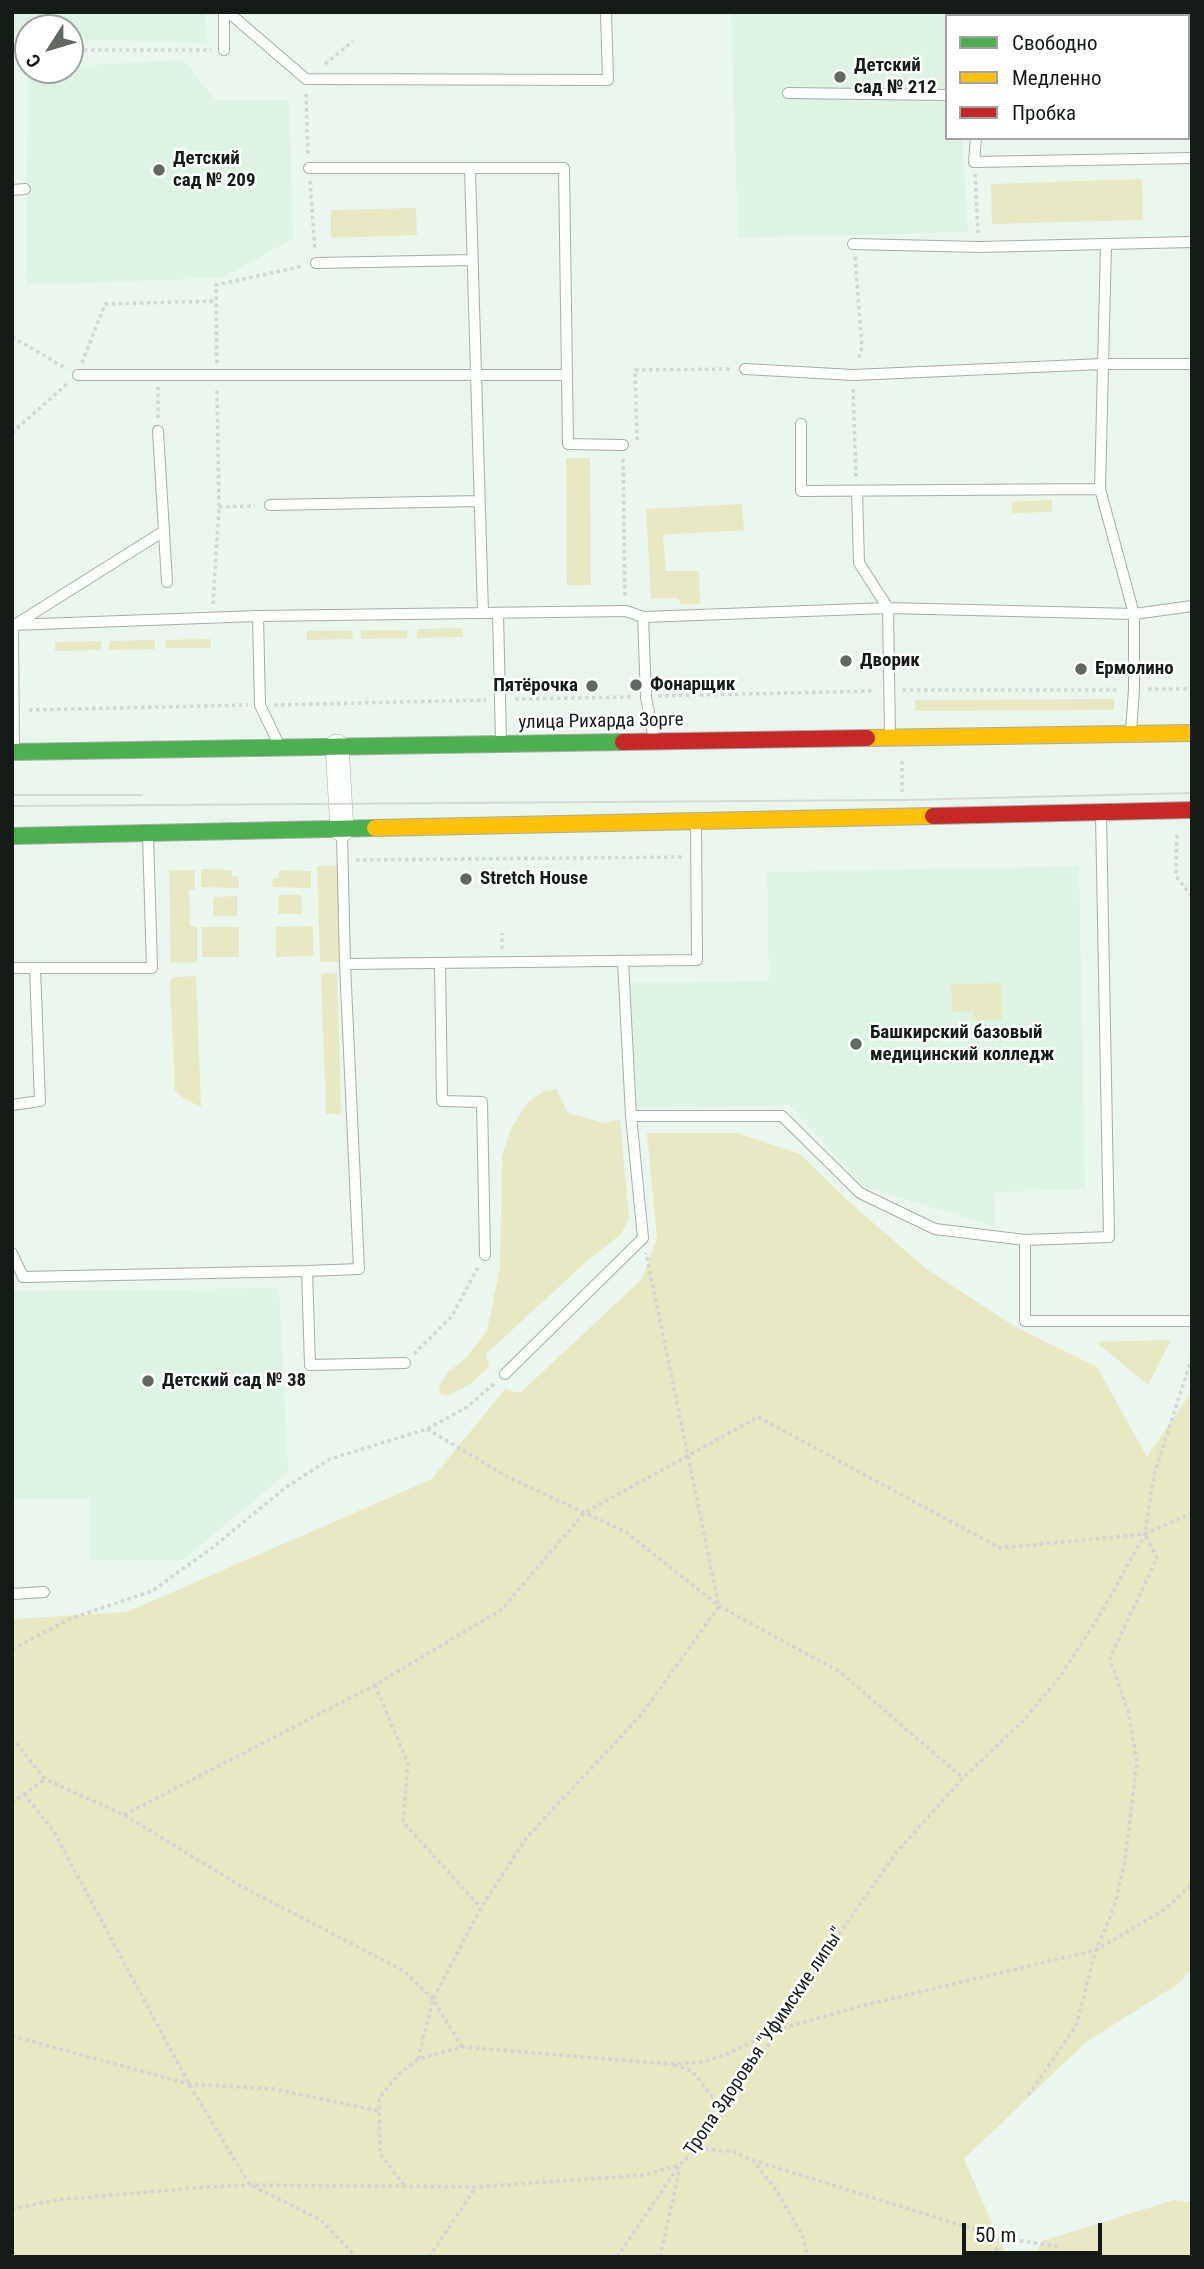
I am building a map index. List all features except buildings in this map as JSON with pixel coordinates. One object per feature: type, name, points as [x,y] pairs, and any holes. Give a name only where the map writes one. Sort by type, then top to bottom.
[{"type":"main road","name":"улица Рихарда Зорге","points":[[13,752],[1192,733]]},
{"type":"main road","points":[[12,836],[1192,810]]},
{"type":"street","points":[[337,746],[342,830]]},
{"type":"lane","points":[[224,50],[226,12]]},
{"type":"lane","points":[[226,12],[306,79],[608,80],[606,12]]},
{"type":"lane","points":[[788,93],[945,95]]},
{"type":"lane","points":[[976,140],[974,162],[1192,158]]},
{"type":"lane","points":[[309,168],[564,168],[568,444],[623,445]]},
{"type":"lane","points":[[470,169],[483,613]]},
{"type":"lane","points":[[12,190],[25,189]]},
{"type":"lane","points":[[853,244],[979,247],[1192,242]]},
{"type":"lane","points":[[1106,244],[1100,489],[1134,614],[1135,690],[1131,734]]},
{"type":"lane","points":[[316,263],[473,260]]},
{"type":"lane","points":[[745,369],[853,375],[1192,364]]},
{"type":"lane","points":[[78,375],[565,375]]},
{"type":"lane","points":[[801,424],[801,491],[1100,489]]},
{"type":"lane","points":[[158,431],[167,582]]},
{"type":"lane","points":[[857,491],[859,563],[888,608],[890,737]]},
{"type":"lane","points":[[270,505],[480,501]]},
{"type":"lane","points":[[13,626],[164,531]]},
{"type":"lane","points":[[13,626],[258,616],[626,611],[643,617],[888,608],[1134,614],[1192,606]]},
{"type":"lane","points":[[498,614],[502,745]]},
{"type":"lane","points":[[258,616],[260,705],[280,747]]},
{"type":"lane","points":[[643,617],[646,696],[655,741]]},
{"type":"lane","points":[[13,626],[13,752]]},
{"type":"lane","points":[[631,1116],[782,1116],[860,1193],[935,1229],[1025,1240],[1109,1237],[1101,811]]},
{"type":"lane","points":[[345,964],[697,960],[696,821]]},
{"type":"lane","points":[[12,1253],[23,1277],[359,1269],[345,964],[342,830]]},
{"type":"lane","points":[[12,968],[152,968],[148,835]]},
{"type":"lane","points":[[505,1374],[643,1238],[631,1116],[623,961]]},
{"type":"lane","points":[[440,963],[442,1101],[482,1102],[485,1255]]},
{"type":"lane","points":[[12,1105],[40,1101],[35,968]]},
{"type":"lane","points":[[1025,1240],[1025,1321],[1192,1321]]},
{"type":"lane","points":[[307,1271],[310,1365],[405,1363]]},
{"type":"lane","points":[[12,1594],[44,1592]]},
{"type":"path","points":[[212,618],[219,507],[216,285],[316,263],[306,79],[353,41]]},
{"type":"path","points":[[84,50],[224,50]]},
{"type":"path","points":[[974,162],[979,247]]},
{"type":"path","points":[[12,433],[78,375],[104,304],[216,301]]},
{"type":"path","points":[[12,337],[78,375]]},
{"type":"path","points":[[626,611],[623,445],[637,444],[635,370],[745,369]]},
{"type":"path","points":[[158,375],[158,431]]},
{"type":"path","points":[[219,507],[270,505]]},
{"type":"path","points":[[13,710],[889,690],[1192,689]]},
{"type":"path","points":[[1177,829],[1176,876],[1192,897]]},
{"type":"path","points":[[342,860],[697,857]]},
{"type":"path","points":[[502,859],[502,866]]},
{"type":"path","points":[[418,2059],[433,1999],[481,1908],[527,1837],[642,1714],[719,1606],[643,1238]]},
{"type":"path","points":[[405,1363],[452,1316],[485,1255]]},
{"type":"path","name":"Тропа Здоровья \"Уфимские липы\"","points":[[12,2210],[57,2200],[192,2188],[250,2185],[476,2187],[644,2175],[680,2165],[698,2148],[779,2029],[837,1937],[896,1853],[963,1778],[1023,1721],[1062,1674],[1104,1608],[1145,1534],[1154,1475],[1192,1357]]},
{"type":"path","points":[[12,1649],[72,1618],[152,1591],[212,1548],[285,1488],[330,1459],[427,1429],[467,1407],[505,1374]]},
{"type":"path","points":[[124,1815],[375,1685],[501,1609],[584,1513],[758,1417],[1000,1548],[1145,1534],[1192,1513]]},
{"type":"path","points":[[427,1429],[508,1477],[626,1532],[719,1606],[840,1672],[963,1778]]},
{"type":"path","points":[[1028,2095],[1076,2026],[1096,1950],[1114,1908],[1125,1860],[1137,1762],[1129,1715],[1110,1658],[1157,1558],[1145,1534]]},
{"type":"path","points":[[375,1685],[408,1763],[403,1822],[481,1908]]},
{"type":"path","points":[[12,1738],[45,1779],[124,1815],[239,1885],[404,1971],[433,1999],[462,2047]]},
{"type":"path","points":[[12,1803],[45,1779]]},
{"type":"path","points":[[24,1794],[52,1830],[189,2084],[250,2185],[321,2220],[356,2257]]},
{"type":"path","points":[[404,2185],[380,2154],[379,2098],[399,2074],[418,2059],[462,2047],[670,2064],[703,2062],[727,2054],[779,2029],[864,2005],[1096,1950],[1164,1910],[1192,1884]]},
{"type":"path","points":[[12,2036],[189,2084],[274,2089],[379,2111]]},
{"type":"path","points":[[670,2064],[692,2071],[712,2096],[715,2120]]},
{"type":"path","points":[[698,2148],[735,2152],[752,2160],[1002,2238],[1061,2247]]},
{"type":"path","points":[[752,2160],[774,2187],[802,2234],[808,2257]]},
{"type":"path","points":[[617,2257],[680,2165]]},
{"type":"path","points":[[660,2257],[680,2165]]},
{"type":"path","points":[[429,2257],[476,2187]]},
{"type":"path","points":[[993,2257],[1002,2238]]},
{"type":"shaded area","points":[[12,12],[205,12],[207,43],[84,39],[84,14],[14,14],[12,37]]},
{"type":"shaded area","name":"Детский сад № 212","points":[[731,12],[953,12],[945,14],[945,140],[962,140],[968,232],[738,238]]},
{"type":"shaded area","name":"Детский сад № 209","points":[[183,60],[216,100],[289,100],[293,239],[221,278],[26,285],[28,84],[84,84],[84,65]]},
{"type":"shaded area","name":"Башкирский базовый медицинский колледж","points":[[1079,866],[1085,1190],[994,1192],[995,1227],[863,1186],[789,1105],[631,1108],[629,983],[769,981],[767,872]]},
{"type":"shaded area","name":"Детский сад № 38","points":[[279,1288],[288,1472],[183,1560],[90,1560],[89,1499],[12,1499],[12,1291]]},
{"type":"green space","points":[[1192,12],[1192,80],[1190,14],[999,13]]},
{"type":"green space","points":[[1142,179],[1143,220],[992,224],[991,184]]},
{"type":"green space","points":[[416,208],[417,235],[331,238],[331,210]]},
{"type":"green space","points":[[566,458],[590,458],[591,585],[567,585]]},
{"type":"green space","points":[[1052,500],[1052,512],[1012,513],[1012,502]]},
{"type":"green space","points":[[742,504],[744,530],[663,535],[666,571],[699,571],[700,604],[682,604],[677,598],[651,599],[646,509]]},
{"type":"green space","points":[[463,628],[463,637],[417,638],[417,629]]},
{"type":"green space","points":[[361,630],[407,630],[407,638],[361,639]]},
{"type":"green space","points":[[307,631],[352,631],[353,639],[307,640]]},
{"type":"green space","points":[[211,639],[211,648],[166,648],[165,640]]},
{"type":"green space","points":[[155,640],[155,649],[109,650],[109,641]]},
{"type":"green space","points":[[101,641],[101,650],[55,651],[55,642]]},
{"type":"green space","points":[[1114,699],[1114,710],[915,711],[915,700]]},
{"type":"green space","points":[[338,865],[341,962],[320,962],[317,866]]},
{"type":"green space","points":[[201,869],[232,870],[232,876],[239,876],[239,888],[201,887]]},
{"type":"green space","points":[[169,870],[195,870],[195,890],[189,890],[190,926],[197,927],[197,962],[171,963]]},
{"type":"green space","points":[[279,870],[311,871],[311,888],[272,887],[273,878],[279,878]]},
{"type":"green space","points":[[278,895],[301,895],[302,914],[278,914]]},
{"type":"green space","points":[[237,896],[237,916],[213,916],[213,897]]},
{"type":"green space","points":[[313,926],[313,956],[276,957],[276,927]]},
{"type":"green space","points":[[202,927],[239,927],[239,957],[202,957]]},
{"type":"green space","points":[[337,973],[341,1114],[326,1114],[321,974]]},
{"type":"green space","points":[[196,976],[201,1107],[175,1091],[170,981],[175,977]]},
{"type":"green space","points":[[1001,983],[1002,1019],[974,1020],[973,1011],[952,1012],[951,984]]},
{"type":"green space","points":[[556,1089],[568,1113],[603,1123],[620,1119],[629,1218],[621,1234],[588,1260],[486,1354],[489,1367],[470,1384],[448,1396],[439,1394],[440,1385],[448,1372],[465,1359],[487,1331],[500,1268],[502,1156],[512,1127],[528,1102],[544,1091]]},
{"type":"green space","points":[[647,1133],[737,1133],[800,1154],[848,1201],[925,1268],[1014,1326],[1097,1367],[1147,1457],[1192,1391],[1192,1969],[1178,1984],[1086,2042],[964,2159],[1007,2257],[12,2257],[12,1619],[127,1612],[432,1479],[505,1389],[520,1393],[642,1279],[657,1238]]},
{"type":"green space","points":[[1171,1340],[1148,1385],[1096,1342]]},
{"type":"green space","points":[[1174,2200],[1192,2202],[1192,2257],[1034,2257],[1042,2241]]},
{"type":"tram line","points":[[12,806],[903,800],[1192,793]]},
{"type":"tram line","points":[[12,795],[142,795]]},
{"type":"traffic: fast","points":[[12,752],[623,742]]},
{"type":"traffic: fast","points":[[12,836],[375,828]]},
{"type":"traffic: slow","points":[[867,738],[1192,733]]},
{"type":"traffic: slow","points":[[375,828],[933,816]]},
{"type":"traffic: jam","points":[[623,742],[867,738]]},
{"type":"traffic: jam","points":[[933,816],[1192,810]]},
{"type":"place","name":"Детский сад № 212","points":[[840,77]]},
{"type":"place","name":"Детский сад № 209","points":[[159,170]]},
{"type":"place","name":"Дворик","points":[[846,661]]},
{"type":"place","name":"Ермолино","points":[[1081,669]]},
{"type":"place","name":"Фонарщик","points":[[636,685]]},
{"type":"place","name":"Пятёрочка","points":[[592,686]]},
{"type":"place","name":"Stretch House","points":[[466,879]]},
{"type":"place","name":"Башкирский базовый медицинский колледж","points":[[856,1044]]},
{"type":"place","name":"Детский сад № 38","points":[[148,1381]]}]
